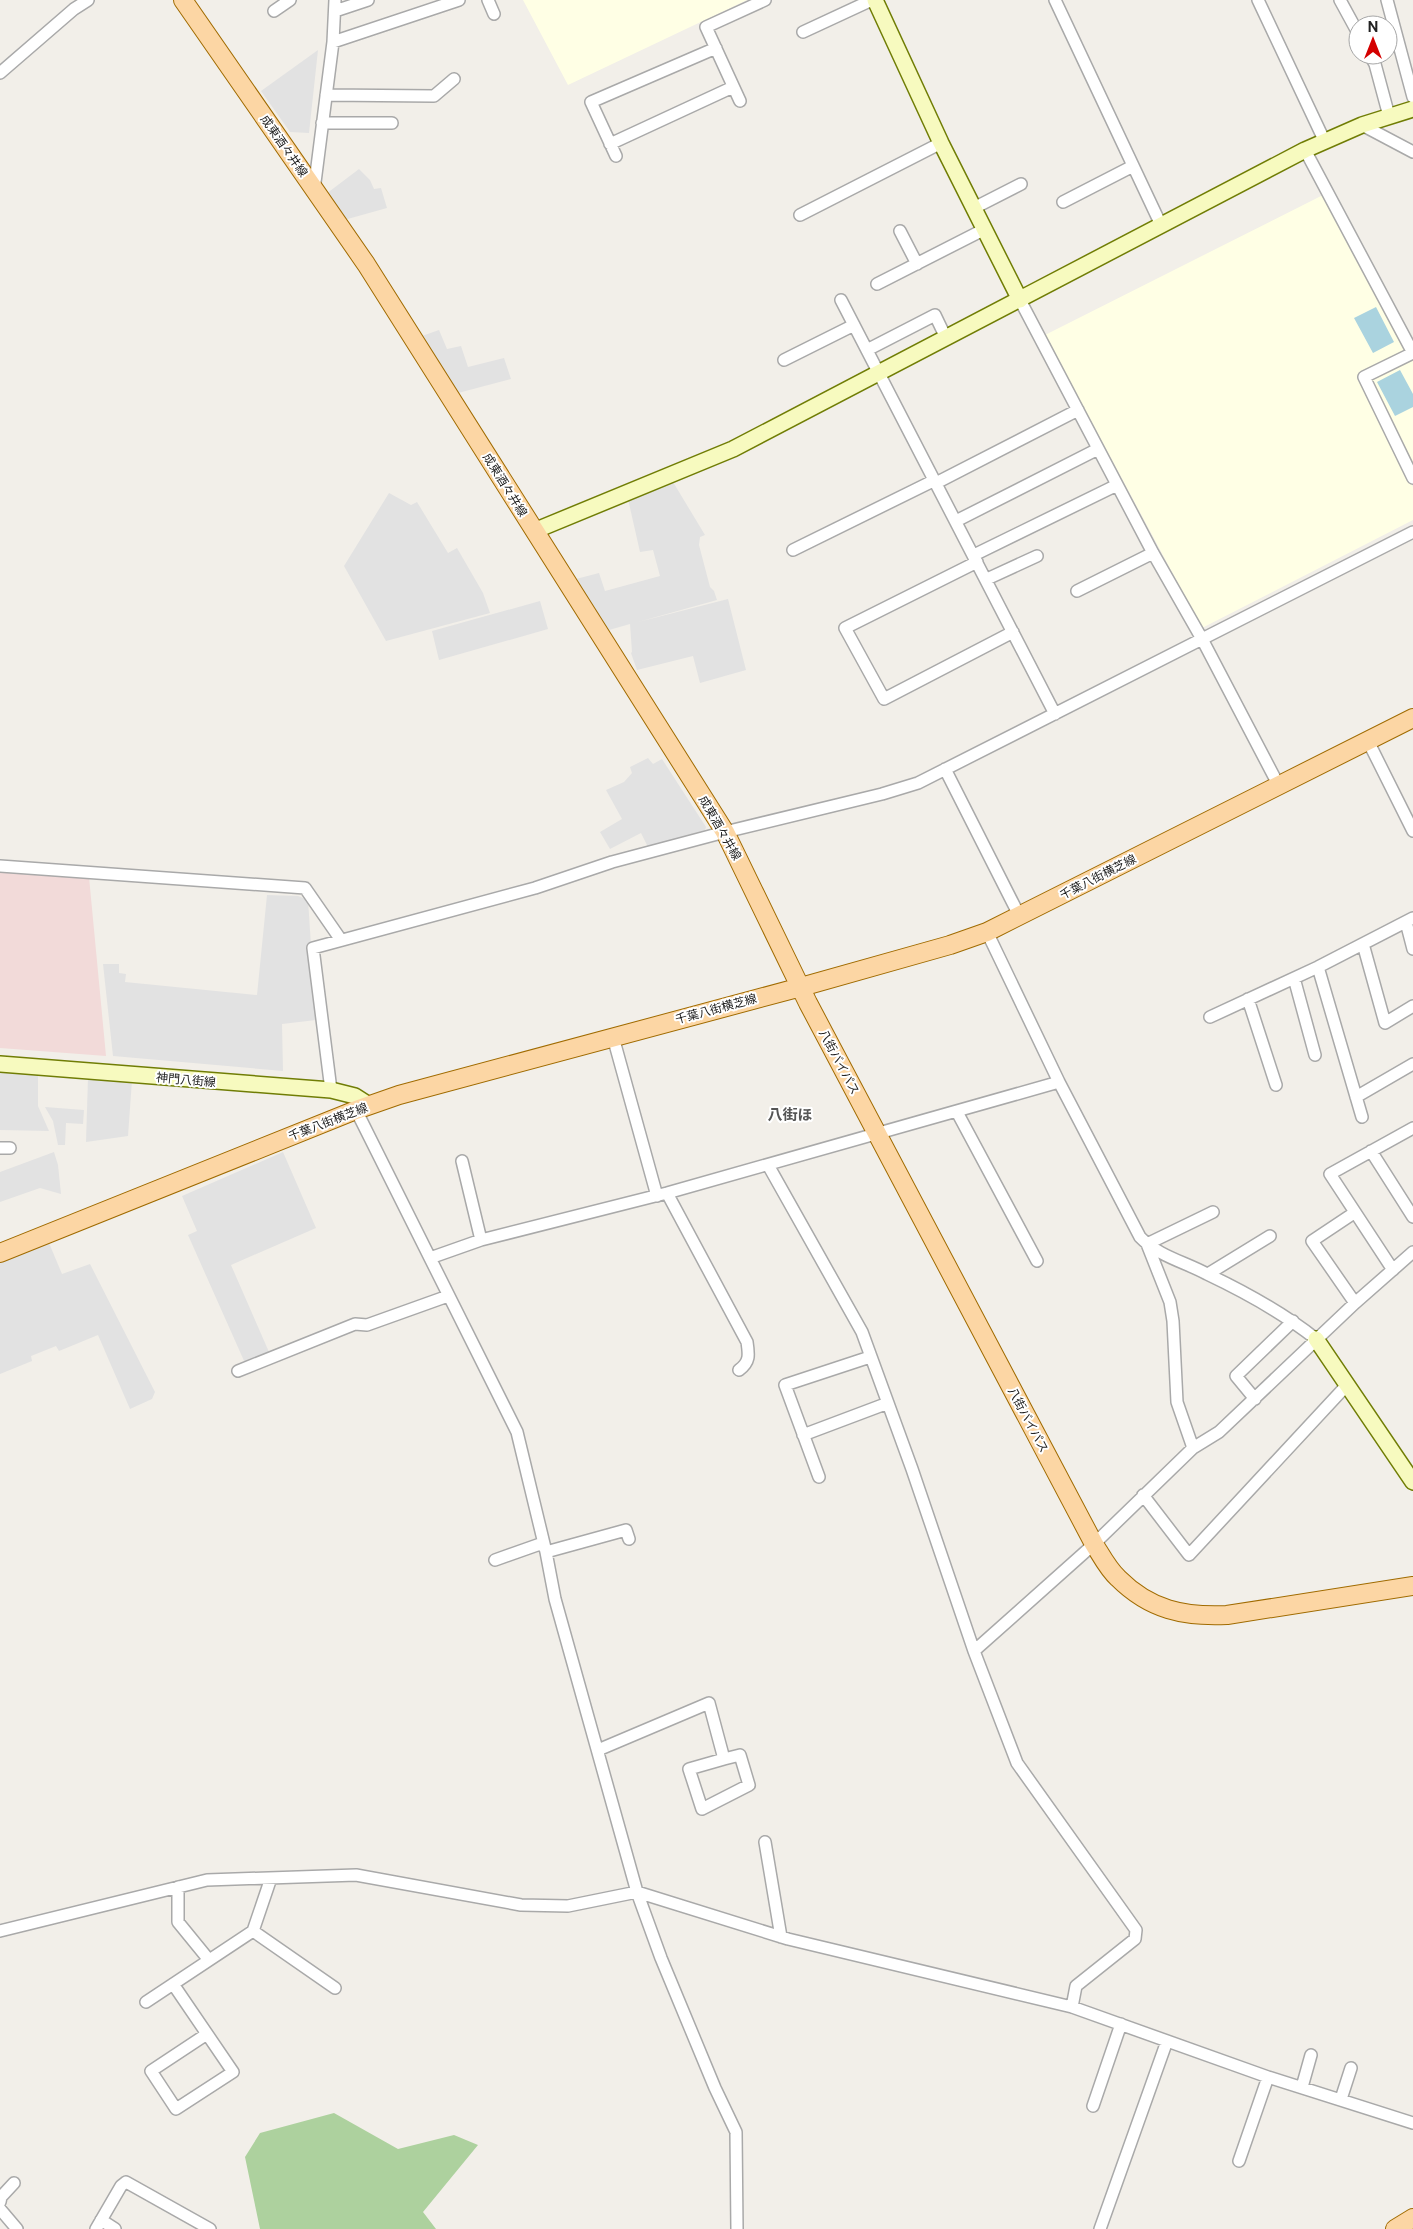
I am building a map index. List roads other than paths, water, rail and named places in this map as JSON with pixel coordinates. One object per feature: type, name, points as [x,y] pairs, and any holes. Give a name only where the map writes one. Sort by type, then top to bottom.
[{"type":"main road","name":"成東酒々井線","points":[[183,0],[371,273],[726,832],[800,986]]},
{"type":"main road","name":"千葉八街横芝線","points":[[0,1253],[399,1095],[950,945],[987,932],[1413,718]]},
{"type":"main road","name":"八街バイパス","points":[[800,986],[1094,1544],[1116,1577],[1135,1593],[1176,1612],[1199,1617],[1227,1615],[1413,1586]]},
{"type":"main road","points":[[1395,2229],[1413,2218]]},
{"type":"street","points":[[0,73],[74,9],[88,0]]},
{"type":"street","points":[[274,11],[290,0]]},
{"type":"street","points":[[314,190],[333,42],[335,6],[368,0]]},
{"type":"street","points":[[333,42],[459,0]]},
{"type":"street","points":[[488,0],[494,14]]},
{"type":"street","points":[[740,101],[706,27],[765,0]]},
{"type":"street","points":[[803,32],[874,0],[941,143],[1020,300],[1153,553],[1202,639],[1279,786]]},
{"type":"street","points":[[1055,0],[1161,225]]},
{"type":"street","points":[[1258,0],[1325,142]]},
{"type":"street","points":[[1340,0],[1348,15]]},
{"type":"street","points":[[1387,0],[1413,97]]},
{"type":"street","points":[[616,156],[591,102],[716,48]]},
{"type":"street","points":[[1375,65],[1389,116]]},
{"type":"street","points":[[326,95],[434,96],[454,79]]},
{"type":"street","points":[[610,144],[733,87]]},
{"type":"street","points":[[534,531],[733,449],[1305,150],[1362,124],[1413,109]]},
{"type":"street","points":[[322,123],[392,123]]},
{"type":"street","points":[[1362,124],[1413,152]]},
{"type":"street","points":[[800,215],[941,143]]},
{"type":"street","points":[[1305,150],[1413,353],[1364,377],[1413,478]]},
{"type":"street","points":[[1063,202],[1133,166]]},
{"type":"street","points":[[974,208],[1021,184]]},
{"type":"street","points":[[877,284],[984,229]]},
{"type":"street","points":[[900,231],[917,264]]},
{"type":"street","points":[[840,300],[976,558],[1055,714]]},
{"type":"street","points":[[867,350],[935,315],[946,338]]},
{"type":"street","points":[[784,360],[854,325]]},
{"type":"street","points":[[793,550],[1078,410]]},
{"type":"street","points":[[956,521],[1098,449]]},
{"type":"street","points":[[1013,632],[884,699],[845,628],[1117,484]]},
{"type":"street","points":[[330,1090],[313,948],[535,888],[612,862],[882,794],[918,783],[1412,535]]},
{"type":"street","points":[[1077,591],[1153,553]]},
{"type":"street","points":[[986,579],[1038,556]]},
{"type":"street","points":[[1368,741],[1413,831]]},
{"type":"street","points":[[945,769],[1020,917]]},
{"type":"street","points":[[0,866],[305,888],[341,940]]},
{"type":"street","points":[[1210,1017],[1294,978],[1410,920],[1413,949]]},
{"type":"street","points":[[987,932],[1059,1082],[1140,1237],[1146,1244],[1170,1302],[1173,1321],[1177,1402],[1193,1448]]},
{"type":"street","points":[[1363,944],[1385,1023],[1413,1006]]},
{"type":"street","points":[[1318,966],[1362,1117]]},
{"type":"street","points":[[1294,978],[1315,1055]]},
{"type":"street","points":[[1248,999],[1276,1085]]},
{"type":"street","points":[[613,1037],[662,1194],[747,1342],[748,1359],[746,1365],[739,1370]]},
{"type":"street","name":"神門八街線","points":[[0,1064],[330,1090],[355,1096],[363,1108]]},
{"type":"street","points":[[1356,1097],[1413,1064]]},
{"type":"street","points":[[430,1258],[481,1240],[662,1194],[1059,1082]]},
{"type":"street","points":[[363,1108],[448,1296],[517,1432],[554,1599],[637,1892],[661,1958],[714,2088],[736,2132],[737,2229]]},
{"type":"street","points":[[957,1112],[1038,1261]]},
{"type":"street","points":[[1392,1270],[1330,1174],[1413,1128]]},
{"type":"street","points":[[1371,1151],[1413,1217]]},
{"type":"street","points":[[462,1161],[481,1240]]},
{"type":"street","points":[[768,1165],[862,1332],[974,1651],[1017,1763],[1136,1930],[1135,1939],[1076,1986],[1072,2007]]},
{"type":"street","points":[[1146,1244],[1213,1212]]},
{"type":"street","points":[[1354,1212],[1312,1241],[1354,1303]]},
{"type":"street","points":[[1208,1274],[1270,1236]]},
{"type":"street","points":[[1146,1244],[1208,1274],[1293,1321],[1316,1339],[1346,1386],[1413,1482]]},
{"type":"street","points":[[974,1651],[1094,1544],[1193,1448],[1220,1432],[1354,1303],[1413,1252]]},
{"type":"street","points":[[238,1370],[355,1324],[366,1325],[448,1296]]},
{"type":"street","points":[[1255,1399],[1236,1376],[1293,1321]]},
{"type":"street","points":[[819,1477],[785,1385],[870,1357]]},
{"type":"street","points":[[1143,1495],[1189,1555],[1346,1386]]},
{"type":"street","points":[[804,1435],[888,1403]]},
{"type":"street","points":[[495,1560],[544,1547],[626,1530],[629,1539]]},
{"type":"street","points":[[598,1750],[709,1703],[724,1759]]},
{"type":"street","points":[[740,1755],[749,1785],[702,1810],[689,1769],[724,1759],[740,1755]]},
{"type":"street","points":[[765,1842],[780,1936]]},
{"type":"street","points":[[0,1930],[207,1880],[356,1875],[521,1905],[568,1906],[637,1892],[780,1936],[1072,2007],[1268,2077],[1413,2123]]},
{"type":"street","points":[[146,2002],[253,1931],[271,1878]]},
{"type":"street","points":[[178,1887],[178,1922],[210,1960]]},
{"type":"street","points":[[253,1931],[336,1988]]},
{"type":"street","points":[[173,1984],[233,2072],[176,2110],[151,2070],[207,2034]]},
{"type":"street","points":[[1093,2106],[1121,2024]]},
{"type":"street","points":[[1100,2229],[1167,2041]]},
{"type":"street","points":[[1302,2087],[1311,2055]]},
{"type":"street","points":[[1341,2099],[1351,2068]]},
{"type":"street","points":[[1239,2161],[1268,2077]]},
{"type":"street","points":[[115,2229],[98,2225],[121,2186],[126,2182],[210,2229]]},
{"type":"street","points":[[0,2202],[1,2197],[14,2183]]},
{"type":"street","points":[[0,2209],[17,2229]]},
{"type":"water","points":[[1376,307],[1394,342],[1373,353],[1354,318]]},
{"type":"water","points":[[1400,370],[1413,394],[1413,407],[1395,416],[1377,382]]},
{"type":"district","name":"八街ほ","points":[[790,1114]]}]
